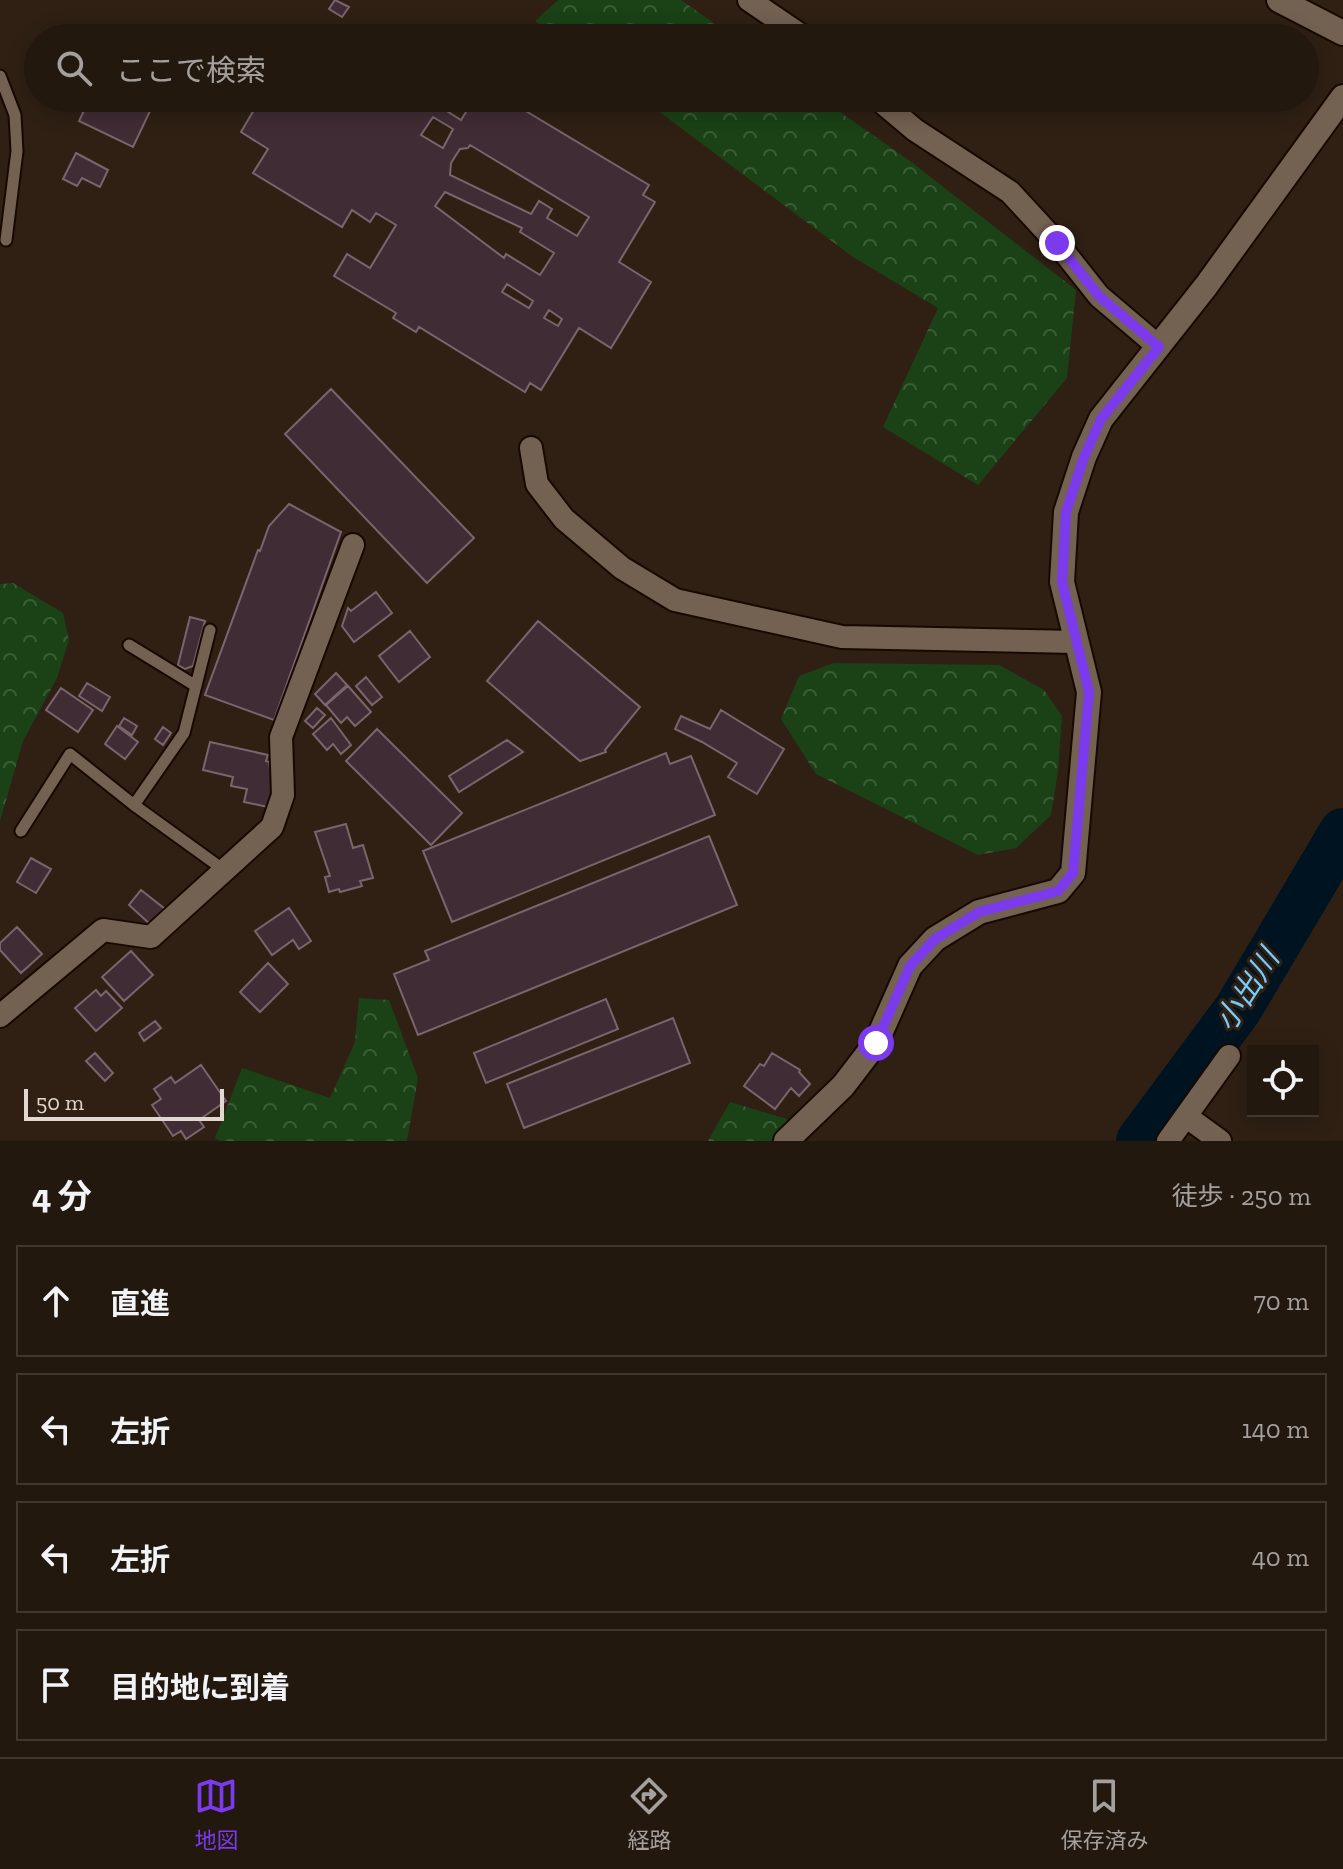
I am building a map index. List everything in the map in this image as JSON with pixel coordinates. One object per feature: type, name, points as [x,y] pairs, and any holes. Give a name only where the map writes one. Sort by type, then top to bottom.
[{"type":"street","points":[[749,0],[784,24]]},
{"type":"street","points":[[1279,0],[1343,33]]},
{"type":"street","points":[[786,1141],[843,1086],[876,1043],[910,966],[935,939],[979,912],[1058,891],[1073,873],[1089,692],[1062,582],[1066,512],[1084,457],[1101,419],[1159,347],[1343,97]]},
{"type":"street","points":[[894,112],[915,130],[1010,192],[1057,243],[1099,296],[1159,347]]},
{"type":"street","points":[[531,448],[537,484],[564,519],[622,568],[675,600],[842,637],[1076,642]]},
{"type":"street","points":[[0,1016],[103,930],[151,937],[272,827],[283,795],[281,737],[353,545]]},
{"type":"street","points":[[1168,1141],[1229,1056]]},
{"type":"street","points":[[1187,1117],[1220,1141]]},
{"type":"lane","points":[[0,76],[15,115],[16,139],[6,240]]},
{"type":"lane","points":[[134,805],[184,733],[210,630]]},
{"type":"lane","points":[[129,645],[196,686]]},
{"type":"lane","points":[[21,831],[70,754],[224,870]]},
{"type":"green space","points":[[558,0],[681,0],[715,24],[539,24],[535,21]]},
{"type":"green space","points":[[660,112],[840,112],[910,161],[1076,290],[1067,378],[978,485],[883,427],[938,308],[853,257]]},
{"type":"green space","points":[[13,583],[63,613],[69,640],[57,678],[23,741],[0,821],[0,584]]},
{"type":"green space","points":[[834,663],[999,665],[1044,690],[1062,716],[1051,815],[1016,848],[978,855],[816,774],[781,719],[799,676]]},
{"type":"green space","points":[[359,998],[389,1000],[418,1078],[407,1141],[220,1141],[215,1138],[242,1068],[330,1098],[355,1042]]},
{"type":"green space","points":[[730,1102],[787,1119],[789,1129],[775,1141],[708,1141]]},
{"type":"building","points":[[335,0],[349,7],[342,17],[329,9]]},
{"type":"building","points":[[83,112],[150,112],[133,147],[79,121]]},
{"type":"building","points":[[253,112],[448,112],[461,120],[466,112],[527,112],[649,185],[643,195],[655,202],[619,262],[651,282],[611,348],[579,328],[541,390],[530,383],[525,392],[419,327],[416,332],[393,318],[396,313],[334,276],[347,254],[370,268],[396,225],[376,213],[370,222],[352,210],[342,227],[253,173],[268,149],[241,132]],"holes":[[[433,117],[453,129],[443,148],[421,135]],[[470,145],[589,217],[577,236],[547,218],[552,209],[539,201],[531,214],[450,175],[451,163],[460,149]],[[445,192],[522,228],[520,232],[554,253],[540,275],[506,254],[504,258],[435,206]],[[507,284],[533,301],[529,308],[502,292]],[[549,310],[562,319],[558,326],[544,318]]]},
{"type":"building","points":[[76,153],[108,170],[100,187],[82,178],[77,186],[63,179]]},
{"type":"building","points":[[331,389],[474,538],[427,583],[285,434]]},
{"type":"building","points":[[289,504],[341,532],[274,720],[205,695],[258,550],[269,526]]},
{"type":"building","points":[[376,592],[392,613],[354,642],[342,626],[348,608],[351,611]]},
{"type":"building","points":[[190,617],[205,621],[193,666],[185,669],[178,665]]},
{"type":"building","points":[[538,621],[640,707],[606,752],[580,761],[487,681]]},
{"type":"building","points":[[410,631],[430,657],[399,682],[379,656]]},
{"type":"building","points":[[336,673],[347,685],[325,705],[315,694]]},
{"type":"building","points":[[366,677],[382,697],[372,705],[356,686]]},
{"type":"building","points":[[87,683],[110,697],[102,711],[79,696]]},
{"type":"building","points":[[348,686],[371,712],[355,726],[347,717],[341,723],[326,705]]},
{"type":"building","points":[[61,688],[93,710],[78,732],[46,710]]},
{"type":"building","points":[[317,708],[325,715],[313,728],[305,721]]},
{"type":"building","points":[[721,710],[784,749],[757,794],[728,777],[737,763],[675,729],[681,716],[710,729]]},
{"type":"building","points":[[124,718],[137,726],[132,735],[119,726]]},
{"type":"building","points":[[331,718],[351,745],[341,754],[333,744],[327,750],[313,734]]},
{"type":"building","points":[[117,726],[138,742],[125,759],[105,744]]},
{"type":"building","points":[[163,727],[171,733],[163,745],[155,739]]},
{"type":"building","points":[[377,729],[462,813],[431,845],[346,761]]},
{"type":"building","points":[[507,740],[523,752],[459,792],[449,776]]},
{"type":"building","points":[[210,742],[268,755],[266,761],[269,762],[274,795],[268,807],[244,802],[247,789],[231,786],[233,777],[203,770]]},
{"type":"building","points":[[666,753],[670,764],[691,756],[715,815],[452,922],[423,851]]},
{"type":"building","points":[[346,824],[353,848],[363,845],[373,878],[360,881],[362,886],[329,892],[325,877],[330,876],[315,832]]},
{"type":"building","points":[[709,836],[737,905],[418,1035],[394,974],[429,960],[425,951]]},
{"type":"building","points":[[31,858],[51,869],[36,893],[17,882]]},
{"type":"building","points":[[141,890],[165,909],[151,925],[129,905]]},
{"type":"building","points":[[289,908],[311,941],[299,949],[293,940],[272,955],[255,931]]},
{"type":"building","points":[[17,927],[42,954],[21,973],[0,950],[0,943]]},
{"type":"building","points":[[131,951],[153,975],[124,1001],[102,977]]},
{"type":"building","points":[[268,963],[288,984],[260,1012],[240,992]]},
{"type":"building","points":[[96,990],[101,996],[106,991],[122,1008],[96,1031],[75,1008]]},
{"type":"building","points":[[606,999],[618,1029],[486,1083],[474,1053]]},
{"type":"building","points":[[673,1018],[690,1063],[524,1128],[507,1084]]},
{"type":"building","points":[[155,1021],[161,1028],[144,1041],[139,1033]]},
{"type":"building","points":[[95,1053],[113,1073],[105,1081],[86,1061]]},
{"type":"building","points":[[772,1053],[800,1070],[810,1084],[799,1096],[791,1088],[775,1109],[744,1086]]},
{"type":"building","points":[[201,1065],[226,1101],[199,1120],[204,1127],[186,1139],[181,1131],[173,1136],[152,1105],[161,1099],[154,1089],[171,1077],[175,1083]]},
{"type":"waterway","name":"小出川","points":[[1140,1141],[1238,1009],[1343,832]]},
{"type":"route","points":[[876,1043],[910,966],[935,939],[979,912],[1058,891],[1073,873],[1089,692],[1062,582],[1066,512],[1084,457],[1101,419],[1159,347],[1099,296],[1057,243]]}]
